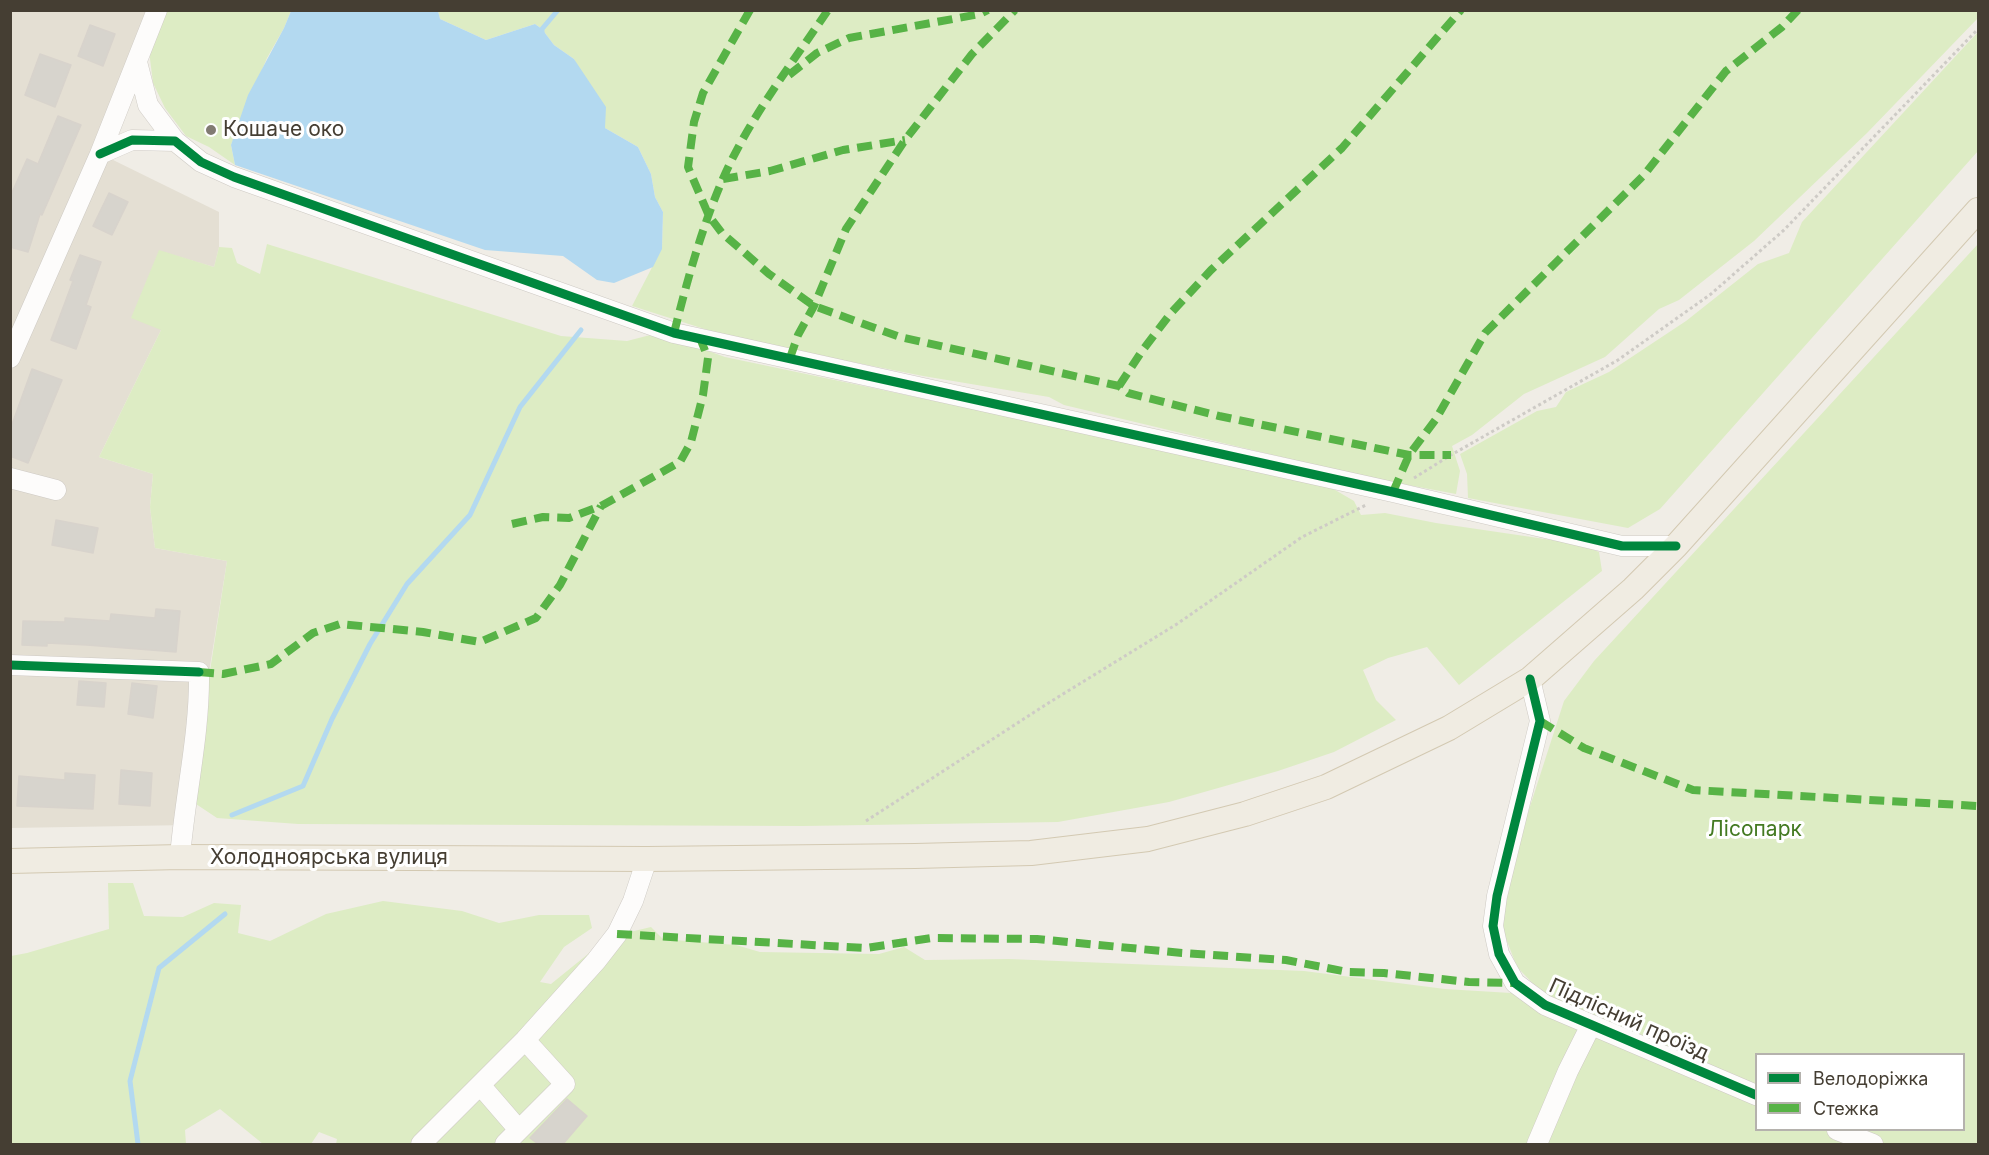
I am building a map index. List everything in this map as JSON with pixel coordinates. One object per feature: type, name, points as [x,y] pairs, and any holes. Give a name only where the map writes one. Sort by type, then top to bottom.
[{"type":"main road","name":"Холодноярська вулиця","points":[[10,861],[180,857],[647,859],[1031,853],[1148,839],[1245,814],[1326,787],[1449,728],[1530,679],[1633,589],[1676,546],[1978,210]]},
{"type":"street","points":[[10,358],[18,320],[100,154],[157,10]]},
{"type":"street","points":[[136,62],[148,105],[175,141],[201,162],[234,177],[674,333],[1393,492],[1622,546],[1676,546]]},
{"type":"street","points":[[100,154],[132,140],[175,141]]},
{"type":"street","points":[[10,478],[56,490]]},
{"type":"street","points":[[10,665],[199,672],[199,701],[183,816],[180,857]]},
{"type":"street","name":"Підлісний проїзд","points":[[1530,679],[1540,721],[1497,896],[1493,927],[1499,954],[1515,983],[1545,1005],[1755,1095]]},
{"type":"street","points":[[422,1144],[481,1086],[569,993],[617,934],[633,901],[647,859]]},
{"type":"street","points":[[1537,1144],[1590,1025]]},
{"type":"street","points":[[505,1144],[565,1084],[525,1040]]},
{"type":"street","points":[[481,1086],[519,1130]]},
{"type":"street","points":[[1840,1131],[1873,1144]]},
{"type":"path","points":[[866,821],[1050,702],[1177,624],[1302,537],[1393,492],[1451,455],[1618,360],[1711,294],[1784,230],[1978,29]]},
{"type":"shaded area","points":[[10,11],[164,11],[109,158],[219,212],[219,247],[214,267],[159,251],[161,330],[99,457],[153,474],[150,507],[155,548],[227,561],[201,722],[189,825],[11,828]]},
{"type":"green space","points":[[1978,10],[1978,18],[1867,133],[1754,241],[1679,300],[1659,309],[1605,357],[1524,394],[1472,435],[1452,446],[1460,471],[1456,494],[1365,477],[1064,405],[1049,397],[923,376],[736,339],[632,306],[662,248],[663,212],[655,197],[651,174],[638,147],[605,128],[574,59],[554,45],[542,29],[535,24],[486,40],[440,19],[438,11]]},
{"type":"green space","points":[[164,11],[291,11],[267,58],[231,145],[235,165],[209,147],[186,136],[165,108],[153,83],[149,51]]},
{"type":"green space","points":[[1978,32],[1978,151],[1660,509],[1628,528],[1468,498],[1467,474],[1460,454],[1537,411],[1556,407],[1566,392],[1609,372],[1686,321],[1758,264],[1789,253],[1802,222]]},
{"type":"green space","points":[[267,244],[561,336],[627,341],[658,333],[725,357],[1111,438],[1330,487],[1354,501],[1361,515],[1385,513],[1436,523],[1579,544],[1599,552],[1602,571],[1459,685],[1427,647],[1388,658],[1363,670],[1376,700],[1396,720],[1334,752],[1278,771],[1169,802],[1058,822],[803,826],[298,824],[217,818],[190,800],[227,561],[155,548],[150,507],[153,474],[99,457],[161,330],[131,318],[159,250],[214,267],[219,247],[232,248],[237,263],[260,274]]},
{"type":"green space","name":"Лісопарк","points":[[1978,244],[1978,1144],[336,1144],[337,1139],[319,1132],[311,1144],[263,1144],[220,1109],[185,1130],[186,1144],[11,1144],[11,956],[109,929],[108,883],[133,883],[144,916],[183,917],[214,903],[241,905],[238,933],[270,941],[326,914],[383,901],[462,911],[499,923],[539,915],[589,915],[592,928],[564,947],[540,982],[551,984],[609,937],[651,927],[663,939],[736,945],[760,952],[879,954],[904,947],[925,960],[1009,959],[1304,971],[1445,989],[1544,995],[1517,967],[1503,931],[1504,887],[1564,701],[1594,661]]},
{"type":"water","points":[[291,11],[438,11],[440,19],[486,40],[535,24],[542,29],[554,45],[574,59],[606,107],[605,128],[638,147],[651,174],[655,197],[663,212],[662,249],[653,267],[614,283],[597,280],[563,256],[485,250],[235,165],[231,145],[248,95]]},
{"type":"building","points":[[90,25],[115,34],[103,66],[78,56]]},
{"type":"building","points":[[40,54],[71,65],[55,107],[25,95]]},
{"type":"building","points":[[58,116],[81,125],[42,215],[40,214],[28,252],[10,247],[10,197],[27,159],[38,164]]},
{"type":"building","points":[[109,193],[128,202],[112,235],[93,226]]},
{"type":"building","points":[[80,255],[101,262],[86,305],[91,307],[76,349],[51,340]]},
{"type":"building","points":[[32,369],[62,380],[28,463],[10,456],[10,430]]},
{"type":"building","points":[[56,520],[98,528],[93,553],[52,545]]},
{"type":"building","points":[[156,609],[180,611],[176,652],[47,643],[47,646],[22,645],[23,621],[65,622],[65,618],[110,621],[111,614],[155,618]]},
{"type":"building","points":[[79,681],[106,683],[104,707],[77,705]]},
{"type":"building","points":[[132,683],[157,686],[153,718],[128,714]]},
{"type":"building","points":[[121,770],[152,773],[150,806],[119,804]]},
{"type":"building","points":[[65,773],[95,775],[93,809],[17,806],[19,776],[65,780]]},
{"type":"building","points":[[567,1099],[587,1116],[563,1144],[538,1144],[530,1138]]},
{"type":"waterway","points":[[542,36],[542,29],[558,10]]},
{"type":"waterway","points":[[232,815],[303,786],[332,719],[370,644],[407,584],[470,515],[520,407],[581,330]]},
{"type":"waterway","points":[[138,1144],[130,1081],[159,968],[225,914]]},
{"type":"marked path","points":[[750,10],[703,93],[694,122],[688,167],[709,216],[722,233],[769,274],[814,306],[900,337],[1119,386],[1128,393],[1219,416],[1409,455],[1451,455]]},
{"type":"marked path","points":[[674,333],[689,275],[722,181],[744,136],[828,10]]},
{"type":"marked path","points":[[789,75],[817,53],[849,38],[980,14],[988,10]]},
{"type":"marked path","points":[[790,358],[798,335],[814,306],[846,229],[905,140],[972,54],[1015,10]]},
{"type":"marked path","points":[[1119,386],[1171,313],[1211,270],[1342,148],[1461,10]]},
{"type":"marked path","points":[[1393,492],[1409,455],[1436,419],[1485,333],[1644,175],[1726,71],[1782,27],[1798,10]]},
{"type":"marked path","points":[[723,179],[770,171],[843,150],[905,140]]},
{"type":"marked path","points":[[512,524],[543,517],[569,518],[601,506],[680,462],[691,442],[703,395],[708,358],[700,338]]},
{"type":"marked path","points":[[199,672],[223,674],[271,664],[313,633],[340,624],[423,632],[480,642],[536,618],[560,585],[601,506]]},
{"type":"marked path","points":[[1540,721],[1584,748],[1693,790],[1978,806]]},
{"type":"marked path","points":[[617,934],[866,948],[932,938],[1037,939],[1286,960],[1348,972],[1384,973],[1469,982],[1515,983]]},
{"type":"cycle path","points":[[100,154],[132,140],[175,141],[201,162],[234,177],[674,333],[1393,492],[1622,546],[1676,546]]},
{"type":"cycle path","points":[[10,665],[199,672]]},
{"type":"cycle path","points":[[1530,679],[1540,721],[1497,896],[1493,926],[1499,954],[1515,983],[1545,1005],[1755,1095]]},
{"type":"place","name":"Кошаче око","points":[[211,130]]}]
